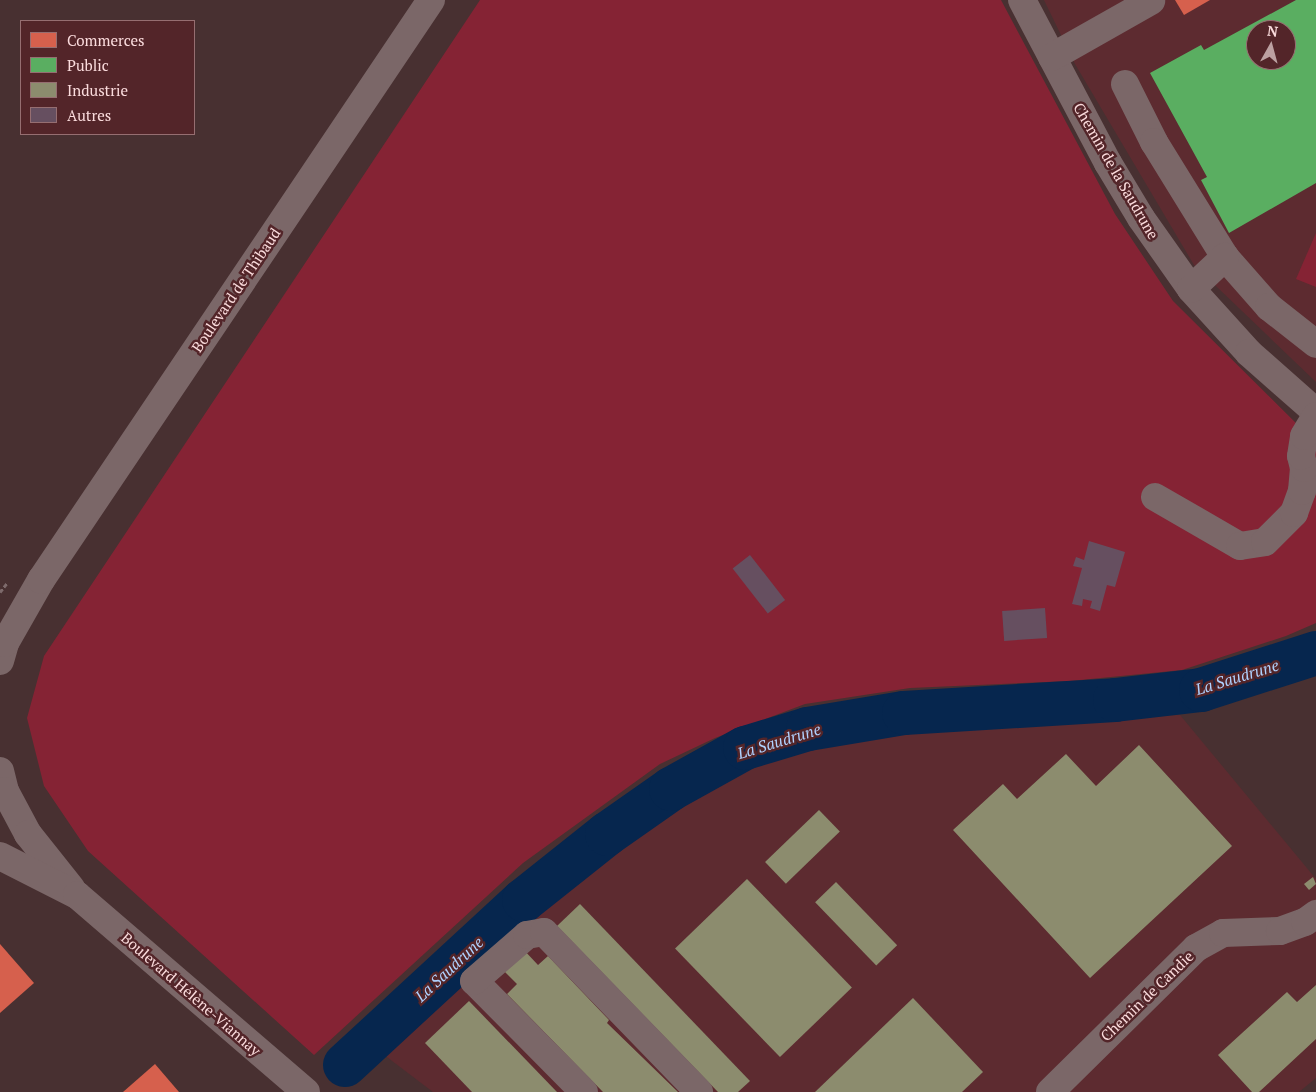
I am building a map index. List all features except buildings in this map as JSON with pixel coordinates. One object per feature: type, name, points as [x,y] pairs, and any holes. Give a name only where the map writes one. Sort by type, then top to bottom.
[{"type":"street","name":"Boulevard de Thibaud","points":[[0,661],[5,643],[41,580],[430,0]]},
{"type":"street","name":"Chemin de la Saudrune","points":[[1022,0],[1141,218],[1191,289],[1249,353],[1316,412]]},
{"type":"street","points":[[1052,57],[1108,13],[1151,1]]},
{"type":"street","points":[[1125,84],[1154,142],[1225,257],[1270,306],[1316,344]]},
{"type":"street","points":[[1191,289],[1225,257]]},
{"type":"street","points":[[1155,497],[1240,546],[1265,542],[1294,513],[1302,491],[1304,468],[1301,456],[1304,436],[1316,416]]},
{"type":"street","name":"Boulevard de Thibaud","points":[[0,622],[41,580]]},
{"type":"street","name":"Boulevard Hélène-Viannay","points":[[0,772],[5,791],[28,834],[76,895],[306,1092]]},
{"type":"street","name":"Boulevard Hélène-Viannay","points":[[0,856],[76,895]]},
{"type":"street","name":"Chemin de Candie","points":[[1050,1092],[1196,948],[1222,933],[1280,931],[1305,922],[1316,914]]},
{"type":"street","points":[[584,1092],[474,981],[526,935],[544,932],[699,1092]]},
{"type":"shaded area","points":[[480,0],[1001,0],[1115,214],[1173,301],[1316,443],[1316,623],[1286,636],[1182,670],[1070,681],[910,688],[805,704],[715,738],[660,764],[523,863],[314,1055],[88,851],[44,786],[27,718],[44,656]]},
{"type":"shaded area","points":[[1044,0],[1316,0],[1316,382],[1194,265],[1075,64]]},
{"type":"shaded area","points":[[1316,233],[1316,287],[1296,279]]},
{"type":"shaded area","points":[[1180,715],[1316,879],[1316,1078],[1299,1092],[433,1092],[379,1051],[540,900],[686,791],[762,755],[878,726]]},
{"type":"waterway","name":"La Saudrune","points":[[345,1065],[524,900],[607,834],[671,789],[745,748],[808,729],[904,713],[1115,700],[1201,690],[1316,653]]}]
